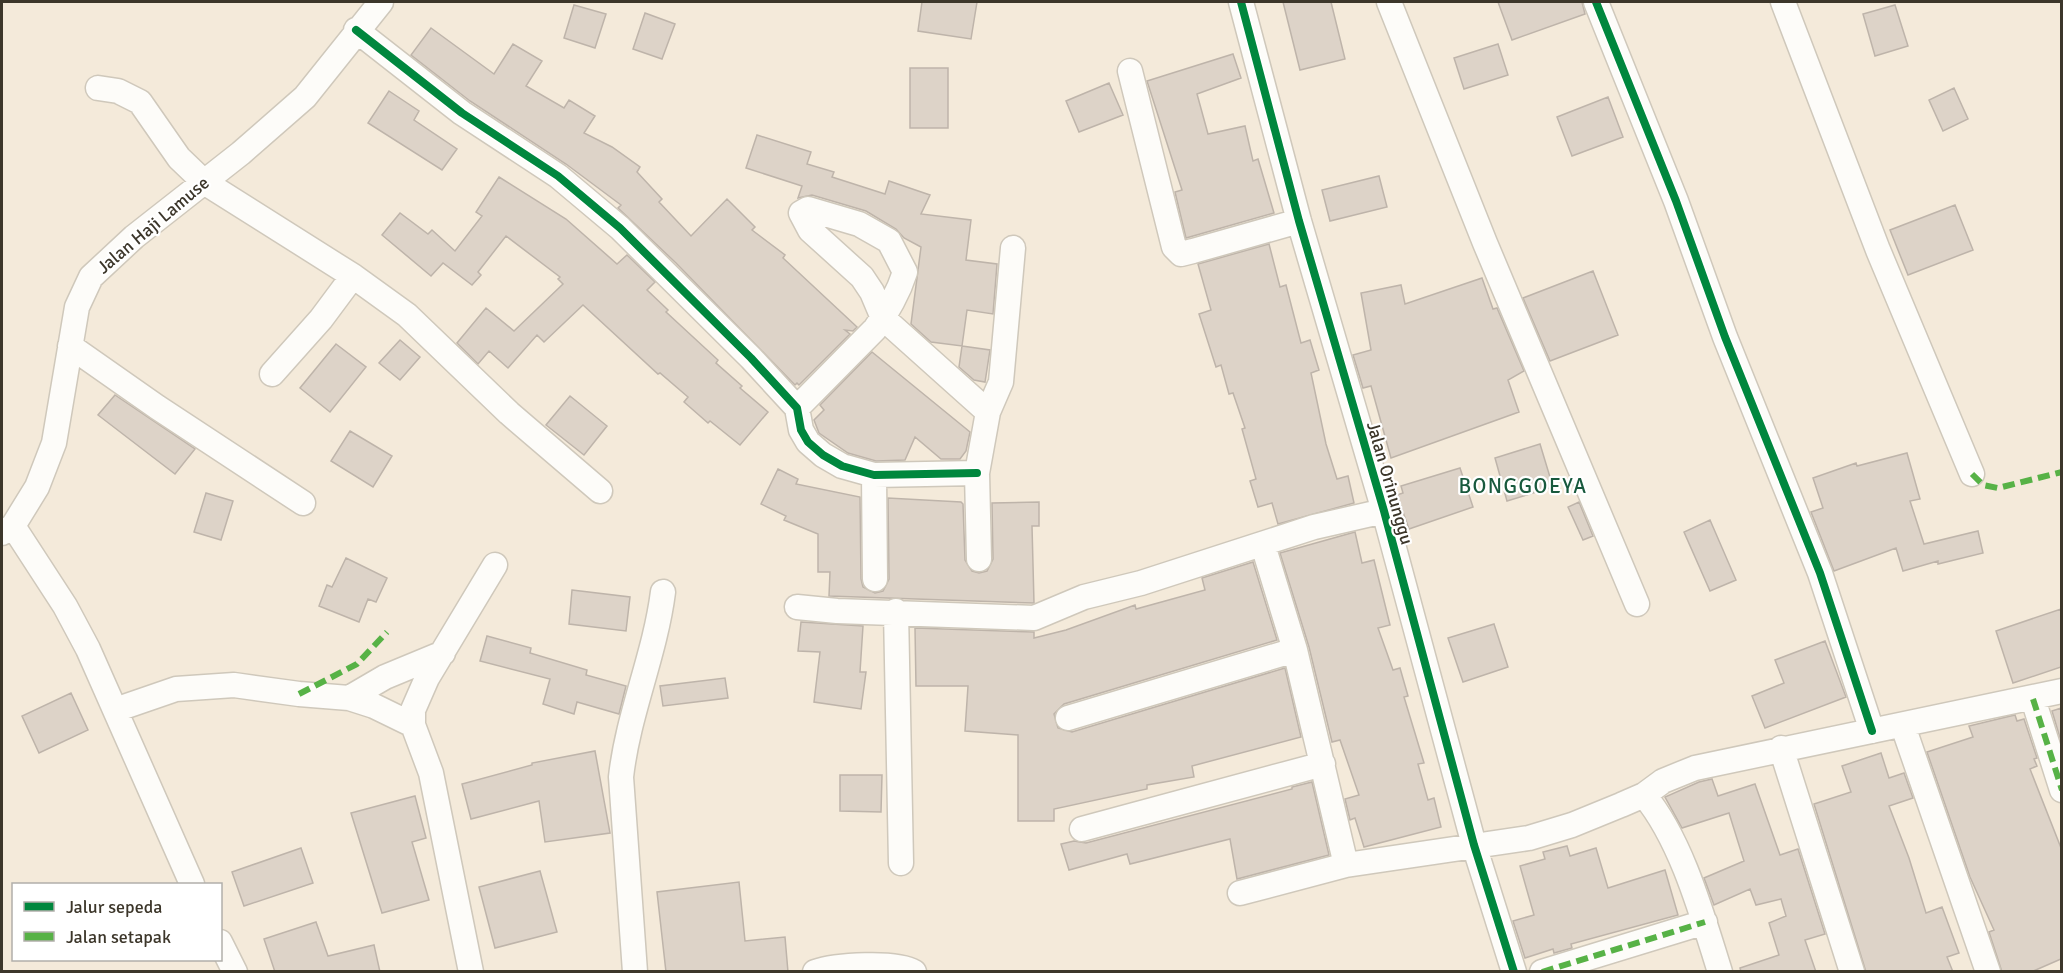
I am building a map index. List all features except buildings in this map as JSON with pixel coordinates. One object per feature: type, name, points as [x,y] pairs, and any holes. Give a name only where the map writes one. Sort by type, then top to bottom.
[{"type":"street","name":"Jalan Haji Lamuse","points":[[7,529],[38,487],[54,443],[77,307],[91,277],[134,237],[305,97],[356,30],[381,2]]},
{"type":"street","name":"Jalan Orinunggu","points":[[1241,2],[1299,221],[1384,511],[1474,844],[1514,972]]},
{"type":"street","points":[[1389,2],[1485,243],[1637,604]]},
{"type":"street","points":[[1596,2],[1676,201],[1725,337],[1820,573],[1872,731]]},
{"type":"street","points":[[1783,2],[1878,250],[1972,474]]},
{"type":"street","points":[[356,30],[462,113],[558,176],[590,202],[682,288],[796,408],[801,430],[808,442],[822,455],[842,466],[874,475],[977,473]]},
{"type":"street","points":[[1130,71],[1174,248],[1181,254],[1299,221]]},
{"type":"street","points":[[98,88],[118,91],[140,102],[179,158],[204,182],[353,276],[407,315],[509,413],[600,491]]},
{"type":"street","points":[[796,408],[883,318],[895,301],[906,272],[889,241],[859,224],[808,209],[801,213],[803,221],[862,277],[872,292],[883,318],[988,412]]},
{"type":"street","points":[[979,559],[977,473],[988,412],[1001,382],[1013,248]]},
{"type":"street","points":[[272,374],[321,319],[353,276]]},
{"type":"street","points":[[70,346],[157,407],[303,502]]},
{"type":"street","points":[[874,475],[875,579]]},
{"type":"street","points":[[797,606],[837,611],[896,611],[1034,618],[1084,597],[1141,583],[1314,527],[1384,511]]},
{"type":"street","points":[[7,529],[65,606],[116,710],[191,883]]},
{"type":"street","points":[[1263,545],[1295,650],[1346,865]]},
{"type":"street","points":[[471,972],[430,773],[413,725],[416,699],[495,565]]},
{"type":"street","points":[[635,972],[621,777],[624,755],[658,632],[663,592]]},
{"type":"street","points":[[896,611],[900,863]]},
{"type":"street","points":[[1068,718],[1295,650]]},
{"type":"street","points":[[349,698],[386,677],[443,653]]},
{"type":"street","points":[[116,710],[176,689],[234,685],[349,698],[374,705],[413,725]]},
{"type":"street","points":[[1240,893],[1346,865],[1474,844],[1529,838],[1572,825],[1644,795],[1663,781],[1695,768],[1781,748],[1903,726],[2061,692]]},
{"type":"street","points":[[2033,699],[2061,790]]},
{"type":"street","points":[[1903,726],[1988,972]]},
{"type":"street","points":[[1781,748],[1852,972]]},
{"type":"street","points":[[1082,829],[1323,764]]},
{"type":"street","points":[[1644,795],[1661,817],[1705,922],[1720,972]]},
{"type":"street","points":[[1542,972],[1705,922]]},
{"type":"street","points":[[222,946],[235,972]]},
{"type":"street","points":[[815,972],[826,968],[885,966],[905,967],[914,972]]},
{"type":"marked path","points":[[1972,474],[1983,485],[1998,488],[2062,472]]},
{"type":"marked path","points":[[299,694],[357,664],[387,632]]},
{"type":"marked path","points":[[2033,699],[2062,790]]},
{"type":"marked path","points":[[1542,972],[1705,922]]},
{"type":"cycle path","points":[[1241,2],[1299,221],[1384,511],[1474,845],[1514,972]]},
{"type":"cycle path","points":[[1596,2],[1676,201],[1725,337],[1820,573],[1872,731]]},
{"type":"cycle path","points":[[356,30],[462,113],[558,176],[620,228],[751,358],[797,408],[801,430],[808,442],[823,455],[842,466],[874,475],[977,473]]},
{"type":"district","name":"BONGGOEYA","points":[[1523,486]]}]
